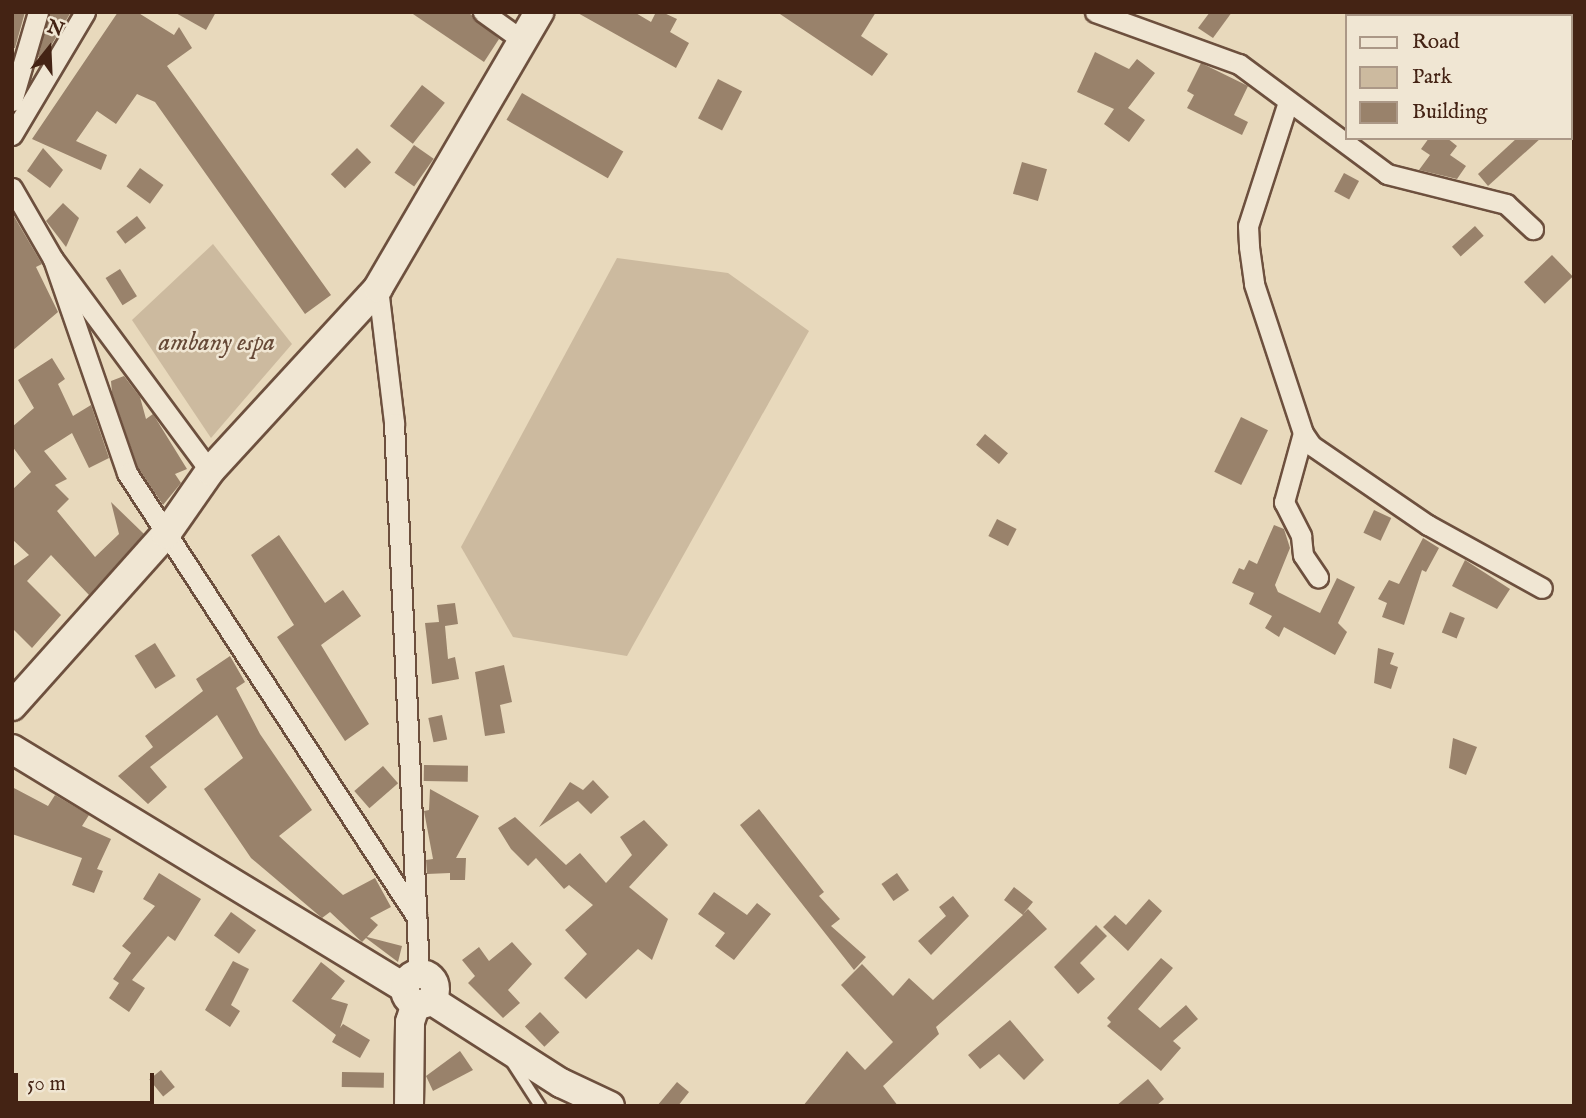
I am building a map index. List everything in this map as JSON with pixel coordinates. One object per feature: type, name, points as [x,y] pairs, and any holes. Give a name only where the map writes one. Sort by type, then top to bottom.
[{"type":"street","points":[[12,101],[38,12]]},
{"type":"street","points":[[12,135],[85,12]]},
{"type":"street","points":[[484,12],[522,40]]},
{"type":"street","points":[[12,706],[23,689],[166,534],[210,471],[378,288],[539,12]]},
{"type":"street","points":[[1094,12],[1239,64],[1387,174],[1506,204],[1533,229]]},
{"type":"street","points":[[1288,103],[1248,226],[1254,284],[1303,433],[1311,445],[1428,525],[1542,588]]},
{"type":"street","points":[[15,198],[52,259],[210,471]]},
{"type":"street","points":[[52,259],[127,473],[416,916]]},
{"type":"street","points":[[378,288],[394,423],[416,916],[418,991],[410,1022],[409,1106]]},
{"type":"street","points":[[1303,433],[1284,502],[1301,536],[1303,555],[1318,577]]},
{"type":"street","points":[[12,749],[418,991],[501,1046],[610,1106]]},
{"type":"lane","points":[[501,1046],[540,1106]]},
{"type":"green space","name":"ambany espa","points":[[213,244],[292,344],[211,438],[132,320]]},
{"type":"green space","points":[[617,258],[728,273],[809,331],[627,656],[513,637],[461,547]]},
{"type":"building","points":[[12,12],[25,12],[15,48],[12,48]]},
{"type":"building","points":[[50,12],[71,12],[43,59],[38,57]]},
{"type":"building","points":[[118,12],[137,12],[174,35],[179,27],[192,48],[167,66],[331,295],[305,314],[155,102],[137,94],[116,124],[97,111],[76,141],[107,155],[101,170],[32,139]]},
{"type":"building","points":[[174,12],[216,12],[206,30]]},
{"type":"building","points":[[410,12],[468,12],[499,39],[484,62]]},
{"type":"building","points":[[576,12],[634,12],[651,22],[656,12],[662,12],[677,19],[670,32],[689,43],[676,68]]},
{"type":"building","points":[[777,12],[876,12],[861,36],[888,54],[872,76]]},
{"type":"building","points":[[1210,12],[1232,12],[1213,38],[1198,28]]},
{"type":"building","points":[[1095,52],[1129,69],[1137,59],[1155,73],[1128,108],[1145,120],[1129,142],[1104,124],[1114,109],[1077,92]]},
{"type":"building","points":[[1201,63],[1248,86],[1234,115],[1248,122],[1242,135],[1187,108],[1194,95],[1187,91]]},
{"type":"building","points":[[718,79],[742,91],[722,130],[698,118]]},
{"type":"building","points":[[422,85],[445,103],[413,144],[390,126]]},
{"type":"building","points":[[522,93],[623,152],[608,178],[506,120]]},
{"type":"building","points":[[1428,140],[1450,140],[1457,146],[1450,155],[1466,166],[1457,179],[1419,170],[1430,155],[1421,149]]},
{"type":"building","points":[[1515,140],[1539,140],[1488,186],[1478,174]]},
{"type":"building","points":[[414,145],[434,159],[414,187],[394,173]]},
{"type":"building","points":[[43,148],[63,170],[50,188],[27,171]]},
{"type":"building","points":[[357,148],[371,162],[345,188],[331,174]]},
{"type":"building","points":[[1022,162],[1047,169],[1038,201],[1013,194]]},
{"type":"building","points":[[140,168],[163,185],[150,204],[126,187]]},
{"type":"building","points":[[1344,173],[1359,181],[1349,200],[1334,192]]},
{"type":"building","points":[[63,203],[79,218],[66,247],[46,221]]},
{"type":"building","points":[[12,213],[42,264],[36,267],[58,312],[12,351]]},
{"type":"building","points":[[137,216],[146,228],[125,244],[116,232]]},
{"type":"building","points":[[1475,226],[1484,236],[1461,256],[1452,247]]},
{"type":"building","points":[[1552,255],[1573,277],[1545,304],[1524,282]]},
{"type":"building","points":[[120,269],[137,296],[123,305],[106,278]]},
{"type":"building","points":[[52,358],[65,379],[58,384],[73,416],[91,405],[109,458],[89,468],[72,433],[44,451],[67,479],[55,485],[69,499],[57,511],[95,557],[119,534],[111,502],[144,534],[89,595],[51,555],[27,581],[61,615],[32,648],[12,628],[12,567],[29,555],[12,539],[12,490],[31,472],[12,446],[12,427],[34,408],[18,380]]},
{"type":"building","points":[[124,376],[140,397],[146,419],[153,414],[187,469],[175,474],[181,483],[163,505],[138,468],[112,393],[111,381]]},
{"type":"building","points":[[1241,417],[1268,430],[1241,485],[1214,472]]},
{"type":"building","points":[[985,434],[1008,453],[999,464],[976,445]]},
{"type":"building","points":[[1374,510],[1391,518],[1381,541],[1363,533]]},
{"type":"building","points":[[997,519],[1017,529],[1008,546],[988,536]]},
{"type":"building","points":[[1274,525],[1284,529],[1290,548],[1275,585],[1278,592],[1320,613],[1337,578],[1355,587],[1338,623],[1347,632],[1335,655],[1284,627],[1279,637],[1265,628],[1272,616],[1249,604],[1254,593],[1232,583],[1239,568],[1244,570],[1249,560],[1257,564]]},
{"type":"building","points":[[279,535],[325,603],[343,590],[361,616],[321,645],[369,724],[345,741],[277,637],[294,625],[251,555]]},
{"type":"building","points":[[1423,538],[1439,548],[1426,572],[1422,570],[1404,625],[1382,617],[1387,603],[1378,599],[1389,580],[1399,584]]},
{"type":"building","points":[[1465,560],[1510,589],[1497,609],[1452,586]]},
{"type":"building","points":[[455,603],[458,624],[445,626],[448,659],[455,657],[459,679],[432,684],[425,623],[439,622],[437,605]]},
{"type":"building","points":[[1450,612],[1465,618],[1457,638],[1442,632]]},
{"type":"building","points":[[155,643],[176,676],[155,689],[135,656]]},
{"type":"building","points":[[1378,648],[1394,653],[1390,664],[1398,667],[1391,689],[1374,683]]},
{"type":"building","points":[[230,656],[245,682],[236,688],[260,734],[312,810],[279,836],[343,895],[375,878],[391,907],[370,918],[378,925],[367,937],[402,946],[398,962],[366,938],[362,942],[330,912],[322,918],[251,858],[204,789],[243,758],[217,715],[150,767],[167,787],[148,804],[118,776],[153,747],[145,736],[203,691],[196,679]]},
{"type":"building","points":[[504,665],[512,702],[500,705],[505,733],[485,736],[475,672]]},
{"type":"building","points":[[442,715],[447,739],[434,742],[428,718]]},
{"type":"building","points":[[1453,738],[1477,747],[1466,775],[1449,768]]},
{"type":"building","points":[[424,765],[468,766],[468,782],[424,781]]},
{"type":"building","points":[[383,766],[398,783],[369,808],[354,791]]},
{"type":"building","points":[[593,780],[609,797],[591,814],[578,801],[539,827],[570,782],[583,790]]},
{"type":"building","points":[[12,787],[48,806],[55,795],[89,815],[82,826],[111,839],[97,869],[103,871],[94,893],[72,885],[82,858],[12,834]]},
{"type":"building","points":[[430,789],[479,816],[456,858],[466,858],[465,880],[450,880],[450,873],[427,874],[426,860],[433,859],[424,811],[429,810]]},
{"type":"building","points":[[759,809],[824,892],[819,896],[840,919],[831,926],[866,957],[854,970],[740,825]]},
{"type":"building","points":[[515,817],[566,865],[580,853],[606,883],[632,855],[620,837],[644,820],[668,845],[629,887],[668,919],[652,960],[638,949],[586,999],[564,978],[587,954],[565,930],[593,905],[569,885],[564,889],[536,858],[528,866],[511,849],[498,828]]},
{"type":"building","points":[[159,873],[201,899],[175,941],[168,936],[132,980],[145,988],[129,1012],[109,998],[119,983],[113,979],[131,953],[122,946],[155,906],[143,899]]},
{"type":"building","points":[[897,873],[909,890],[893,901],[881,884]]},
{"type":"building","points":[[1014,887],[1033,902],[1023,914],[1028,909],[1047,929],[936,1027],[939,1034],[883,1086],[898,1106],[803,1106],[847,1051],[865,1070],[893,1042],[841,985],[862,964],[893,996],[909,978],[933,1000],[1023,915],[1004,900]]},
{"type":"building","points":[[714,892],[747,915],[757,903],[771,914],[734,960],[715,946],[725,933],[698,914]]},
{"type":"building","points":[[953,896],[969,916],[931,955],[918,941],[946,916],[939,907]]},
{"type":"building","points":[[1149,899],[1162,911],[1128,951],[1103,927],[1115,915],[1126,925]]},
{"type":"building","points":[[231,912],[256,930],[239,954],[214,935]]},
{"type":"building","points":[[1096,925],[1107,936],[1080,963],[1095,979],[1078,994],[1054,967]]},
{"type":"building","points":[[512,942],[532,964],[508,990],[520,1003],[503,1018],[468,983],[475,976],[462,960],[479,947],[489,961]]},
{"type":"building","points":[[1161,958],[1173,968],[1138,1009],[1160,1028],[1186,1005],[1198,1019],[1173,1041],[1181,1048],[1161,1071],[1107,1026],[1111,1022],[1107,1018]]},
{"type":"building","points":[[233,961],[249,969],[231,1005],[240,1011],[230,1027],[205,1010]]},
{"type":"building","points":[[321,962],[345,981],[331,999],[348,1004],[340,1028],[343,1024],[370,1040],[360,1058],[332,1042],[336,1035],[292,1001]]},
{"type":"building","points":[[540,1012],[559,1032],[544,1047],[525,1027]]},
{"type":"building","points":[[1010,1020],[1044,1060],[1024,1080],[999,1054],[980,1069],[968,1055]]},
{"type":"building","points":[[460,1051],[473,1070],[433,1091],[426,1076]]},
{"type":"building","points":[[161,1070],[175,1087],[163,1097],[149,1079]]},
{"type":"building","points":[[342,1072],[384,1073],[384,1088],[342,1087]]},
{"type":"building","points":[[1148,1079],[1164,1099],[1156,1106],[1116,1106]]},
{"type":"building","points":[[677,1082],[689,1092],[678,1106],[657,1106]]}]
